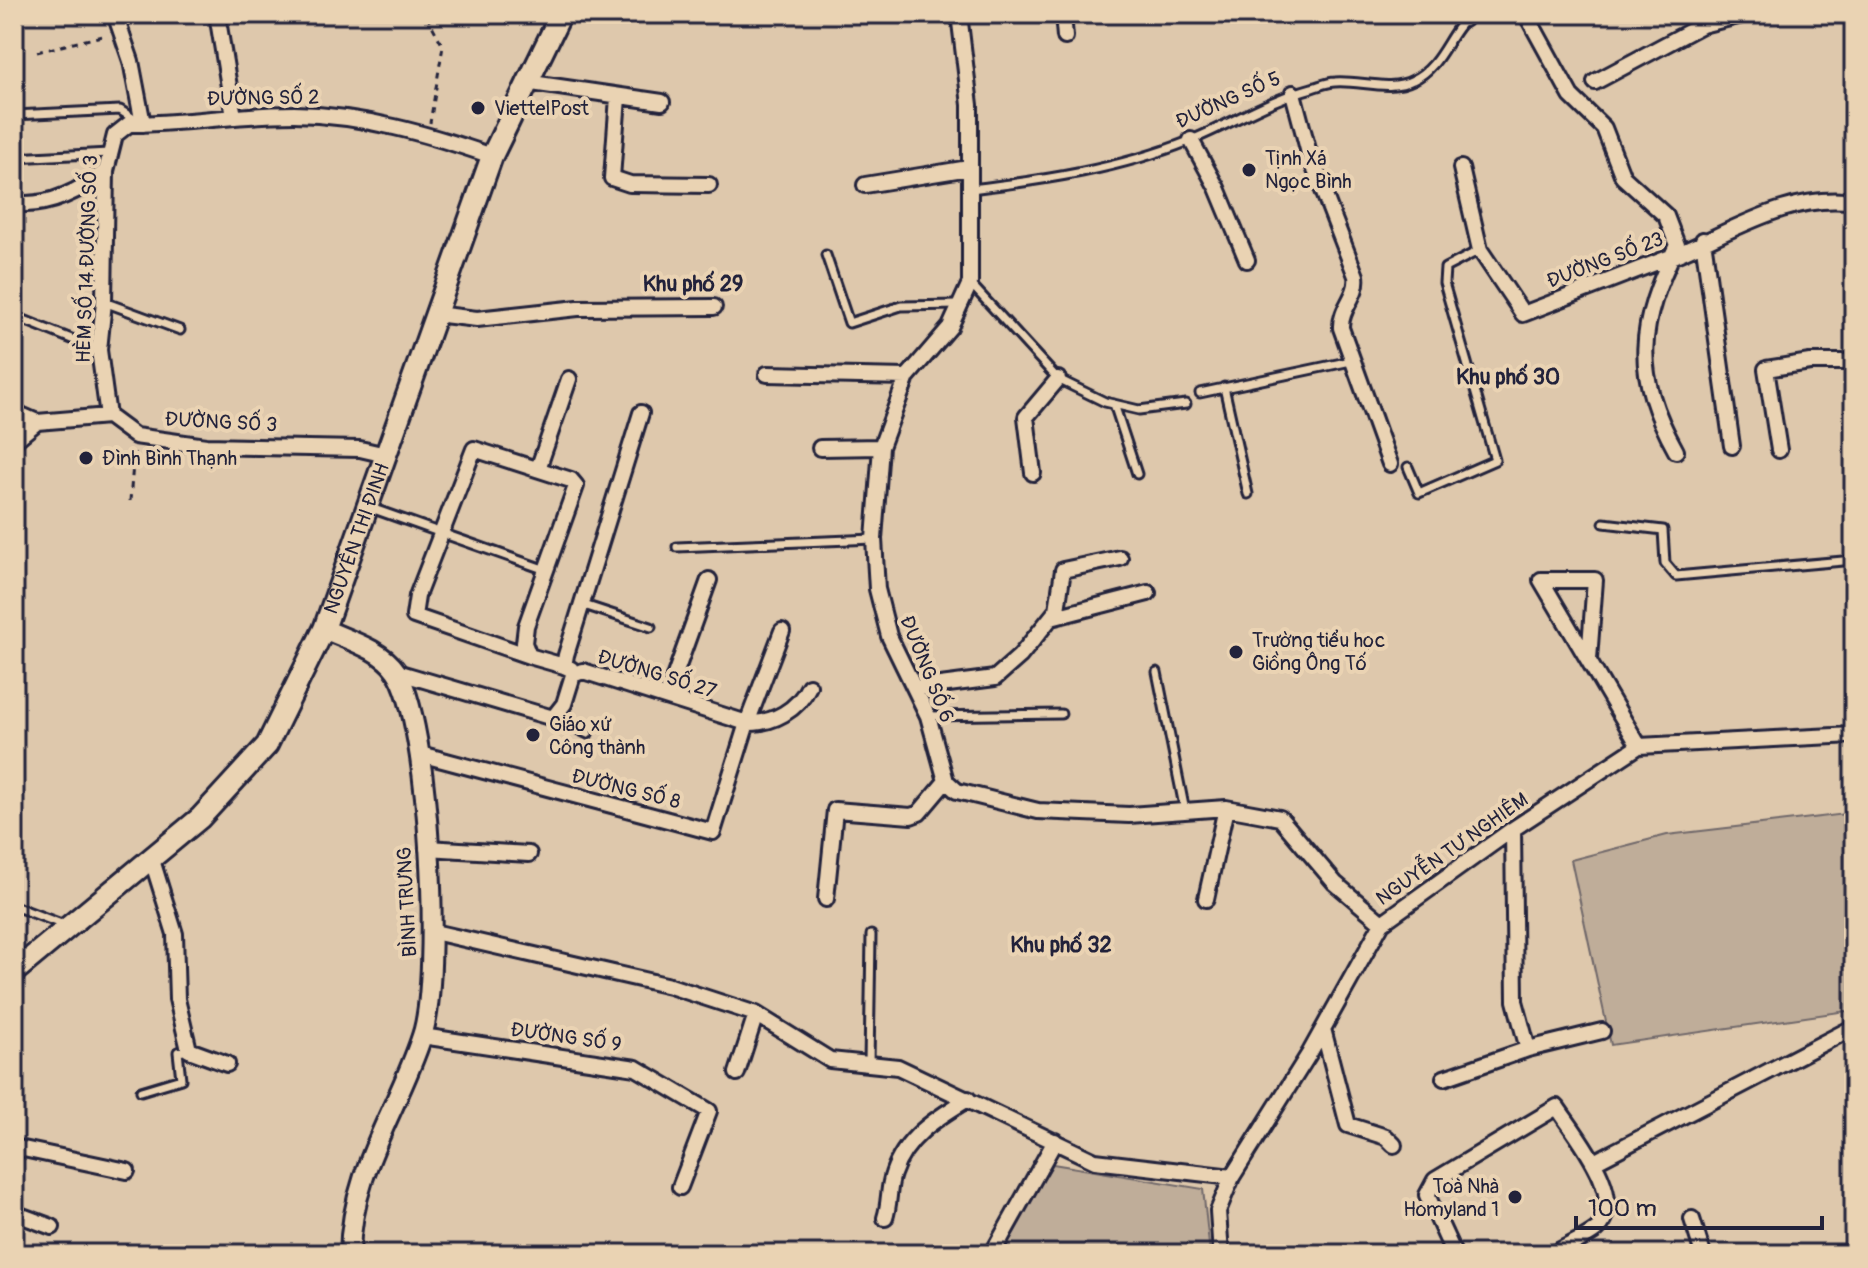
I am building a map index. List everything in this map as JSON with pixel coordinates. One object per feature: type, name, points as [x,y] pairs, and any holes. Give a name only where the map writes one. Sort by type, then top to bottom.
[{"type":"main road","name":"NGUYỄN THỊ ĐỊNH","points":[[14,972],[200,818],[267,745],[324,629],[492,156],[560,14]]},
{"type":"street","points":[[115,14],[143,124]]},
{"type":"street","points":[[217,14],[234,117]]},
{"type":"street","name":"ĐƯỜNG SỐ 6","points":[[946,781],[917,688],[889,636],[877,589],[874,539],[881,447],[907,377],[950,327],[970,283],[970,105],[959,14]]},
{"type":"street","points":[[1063,14],[1065,37]]},
{"type":"street","points":[[1526,14],[1571,96],[1604,128],[1623,177],[1666,216],[1677,245],[1645,343],[1645,368],[1657,417],[1676,451]]},
{"type":"street","points":[[1595,82],[1702,25],[1746,14]]},
{"type":"street","points":[[525,82],[662,102]]},
{"type":"street","points":[[1293,93],[1310,157],[1356,276],[1356,288],[1341,319],[1351,361],[1390,464]]},
{"type":"street","points":[[618,97],[612,178],[630,184],[709,185]]},
{"type":"street","name":"ĐƯỜNG SỐ 2","points":[[143,124],[294,114],[348,117],[429,134],[492,156]]},
{"type":"street","name":"HÈM SỐ 14 ĐƯỜNG SỐ 3","points":[[108,416],[99,350],[104,302],[106,171],[115,135],[129,124],[143,124]]},
{"type":"street","points":[[1191,140],[1217,188],[1247,260]]},
{"type":"street","points":[[865,185],[969,168]]},
{"type":"street","name":"ĐƯỜNG SỐ 23","points":[[1461,168],[1480,250],[1523,314],[1671,257],[1703,240],[1779,210],[1827,198],[1854,202]]},
{"type":"street","points":[[14,203],[48,200],[83,188],[106,171]]},
{"type":"street","points":[[1703,240],[1732,446]]},
{"type":"street","points":[[435,314],[477,319],[578,308],[714,307]]},
{"type":"street","points":[[1779,450],[1766,369],[1810,362],[1854,362]]},
{"type":"street","points":[[767,374],[907,377]]},
{"type":"street","points":[[538,469],[569,379]]},
{"type":"street","points":[[1033,473],[1026,417],[1058,379]]},
{"type":"street","points":[[14,412],[37,422],[108,416]]},
{"type":"street","points":[[529,656],[524,643],[526,626],[576,486],[571,480],[474,449],[413,607],[414,616],[529,656],[571,670],[581,604],[641,413]]},
{"type":"street","name":"ĐƯỜNG SỐ 3","points":[[108,416],[135,436],[206,446],[344,447],[386,455]]},
{"type":"street","points":[[14,441],[37,422]]},
{"type":"street","points":[[820,448],[881,447]]},
{"type":"street","points":[[917,688],[995,678],[1020,656],[1057,610],[1063,570],[1120,558]]},
{"type":"street","points":[[667,697],[709,580]]},
{"type":"street","points":[[1589,659],[1595,580],[1541,580],[1639,746],[1854,735]]},
{"type":"street","points":[[1051,618],[1148,593]]},
{"type":"street","points":[[324,629],[388,660],[397,672],[553,718]]},
{"type":"street","points":[[782,631],[747,723],[758,723],[785,713],[799,703],[809,686]]},
{"type":"street","name":"ĐƯỜNG SỐ 27","points":[[553,718],[564,704],[573,675],[571,670],[583,671],[747,723]]},
{"type":"street","name":"BÌNH TRƯNG","points":[[350,1254],[367,1163],[422,1036],[434,932],[415,717],[407,690],[397,672]]},
{"type":"street","name":"ĐƯỜNG SỐ 8","points":[[420,754],[713,832],[747,723]]},
{"type":"street","name":"NGUYỄN TƯ NGHIÊM","points":[[1221,1254],[1218,1211],[1232,1177],[1323,1029],[1382,923],[1513,829],[1639,746]]},
{"type":"street","points":[[826,899],[835,810],[911,816],[919,813],[946,781],[957,791],[1038,811],[1129,815],[1226,808],[1280,818],[1335,883],[1382,923]]},
{"type":"street","points":[[1206,899],[1226,808]]},
{"type":"street","points":[[1513,829],[1515,1001],[1528,1049]]},
{"type":"street","points":[[427,848],[529,854]]},
{"type":"street","points":[[152,860],[175,934],[177,999],[189,1050],[227,1064]]},
{"type":"street","points":[[434,932],[670,986],[756,1014],[830,1060],[898,1067],[1095,1161],[1232,1177]]},
{"type":"street","points":[[737,1073],[756,1014]]},
{"type":"street","points":[[1594,1162],[1854,1027]]},
{"type":"street","points":[[1323,1029],[1348,1125],[1386,1137],[1394,1145]]},
{"type":"street","points":[[1444,1078],[1528,1049],[1602,1031]]},
{"type":"street","name":"ĐƯỜNG SỐ 9","points":[[422,1036],[636,1068],[709,1111],[680,1187]]},
{"type":"street","points":[[885,1218],[892,1199],[891,1178],[902,1151],[933,1120],[968,1099]]},
{"type":"street","points":[[1454,1254],[1427,1195],[1435,1180],[1557,1107],[1594,1162],[1606,1187],[1605,1214],[1598,1228],[1553,1254]]},
{"type":"street","points":[[992,1254],[1055,1141]]},
{"type":"street","points":[[14,1147],[127,1171]]},
{"type":"street","points":[[14,1213],[52,1227]]},
{"type":"street","points":[[1692,1219],[1703,1254]]},
{"type":"lane","name":"ĐƯỜNG SỐ 5","points":[[971,189],[1124,163],[1191,140],[1293,93],[1334,82],[1373,86],[1412,82],[1435,65],[1465,16]]},
{"type":"lane","points":[[14,115],[120,110],[143,124]]},
{"type":"lane","points":[[14,158],[109,153]]},
{"type":"lane","points":[[1408,467],[1419,493],[1495,460],[1444,283],[1445,268],[1480,250]]},
{"type":"lane","points":[[826,255],[849,323],[901,306],[961,305]]},
{"type":"lane","points":[[970,283],[1058,379],[1114,404],[1139,410],[1186,404]]},
{"type":"lane","points":[[104,302],[180,330]]},
{"type":"lane","points":[[14,316],[99,350]]},
{"type":"lane","points":[[1200,393],[1351,361]]},
{"type":"lane","points":[[1224,387],[1248,494]]},
{"type":"lane","points":[[1114,404],[1137,474]]},
{"type":"lane","points":[[368,507],[546,570]]},
{"type":"lane","points":[[1604,523],[1663,530],[1665,563],[1676,576],[1854,560]]},
{"type":"lane","points":[[677,547],[874,539]]},
{"type":"lane","points":[[581,604],[651,627]]},
{"type":"lane","points":[[1157,672],[1185,811]]},
{"type":"lane","points":[[928,716],[1061,714]]},
{"type":"lane","points":[[553,718],[588,734]]},
{"type":"lane","points":[[14,906],[68,927]]},
{"type":"lane","points":[[869,1064],[871,935]]},
{"type":"lane","points":[[141,1091],[181,1079],[178,1052],[189,1050]]},
{"type":"path","points":[[427,16],[443,46],[429,134]]},
{"type":"path","points":[[37,52],[121,31]]},
{"type":"path","points":[[130,501],[135,436]]},
{"type":"shaded area","points":[[1854,813],[1854,1010],[1611,1045],[1571,860],[1667,835]]},
{"type":"shaded area","points":[[1053,1164],[1203,1189],[1210,1254],[998,1254]]},
{"type":"place","name":"ViettelPost","points":[[478,108]]},
{"type":"place","name":"Tịnh Xá Ngọc Bình","points":[[1249,170]]},
{"type":"place","name":"Đình Bình Thạnh","points":[[86,458]]},
{"type":"place","name":"Trường tiểu học Giồng Ông Tố","points":[[1236,652]]},
{"type":"place","name":"Giáo xứ Công thành","points":[[533,735]]},
{"type":"place","name":"Toà Nhà Homyland 1","points":[[1515,1197]]},
{"type":"district","name":"Khu phố 29","points":[[693,284]]},
{"type":"district","name":"Khu phố 30","points":[[1508,377]]},
{"type":"district","name":"Khu phố 32","points":[[1061,945]]}]
